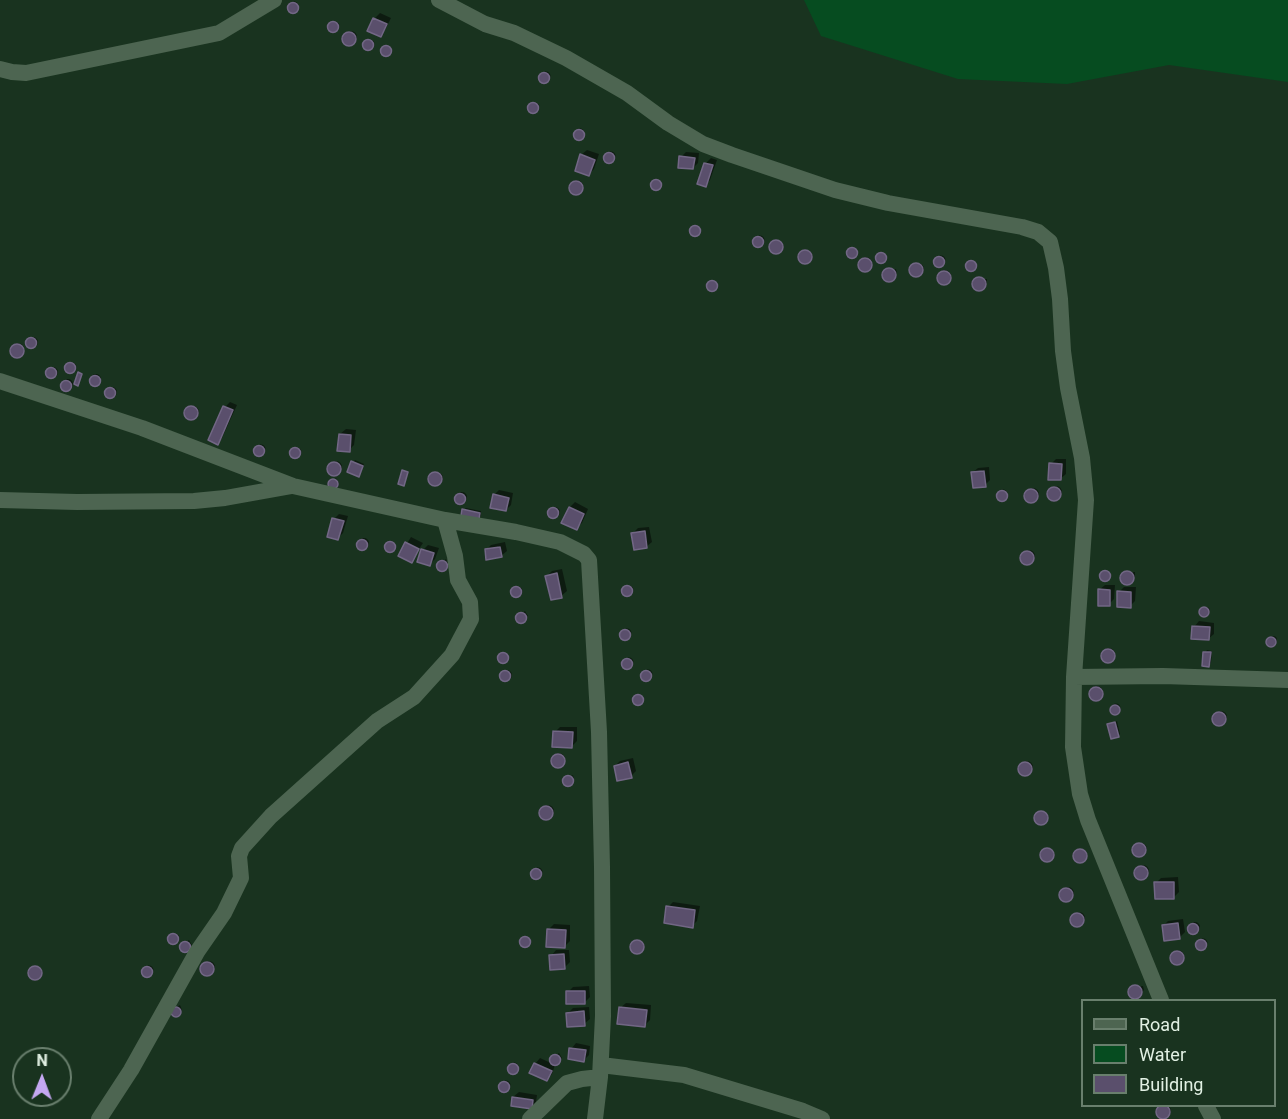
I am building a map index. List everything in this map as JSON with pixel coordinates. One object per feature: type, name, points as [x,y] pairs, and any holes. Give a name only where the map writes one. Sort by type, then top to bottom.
[{"type":"street","points":[[0,69],[27,72],[219,33],[273,0]]},
{"type":"street","points":[[439,0],[485,24],[514,33],[566,58],[627,93],[668,123],[732,155],[835,190],[888,203],[1022,227],[1038,232],[1050,242],[1056,268],[1063,351],[1082,458],[1086,500],[1074,677],[1073,747],[1080,794],[1124,911],[1161,999]]},
{"type":"street","points":[[0,381],[142,428],[293,486],[445,520],[560,542],[575,548],[589,560],[599,732],[602,867],[603,1017],[595,1119]]},
{"type":"street","points":[[0,500],[194,501],[293,486]]},
{"type":"street","points":[[99,1119],[131,1070],[197,952],[224,913],[241,878],[239,856],[242,848],[271,816],[377,722],[414,697],[452,655],[471,619],[470,602],[458,580],[455,556],[445,520]]},
{"type":"street","points":[[1074,677],[1163,676],[1288,680]]},
{"type":"street","points":[[530,1119],[567,1083],[600,1071],[684,1075],[803,1111],[822,1119]]},
{"type":"water","points":[[804,0],[1288,0],[1288,82],[1169,65],[1067,84],[958,79],[821,36]]},
{"type":"building","points":[[293,3],[297,4],[297,12],[293,13],[289,12],[288,8],[289,4]]},
{"type":"building","points":[[373,18],[387,24],[381,37],[367,31]]},
{"type":"building","points":[[333,22],[337,23],[337,31],[333,32],[329,31],[328,27],[329,23]]},
{"type":"building","points":[[349,32],[354,34],[356,39],[354,44],[349,46],[344,44],[342,39],[344,34]]},
{"type":"building","points":[[368,40],[372,41],[372,49],[368,50],[364,49],[363,45],[364,41]]},
{"type":"building","points":[[386,46],[390,47],[390,55],[386,56],[382,55],[381,51],[382,47]]},
{"type":"building","points":[[544,73],[548,74],[548,82],[544,83],[540,82],[539,78],[540,74]]},
{"type":"building","points":[[533,103],[537,104],[537,112],[533,113],[529,112],[528,108],[529,104]]},
{"type":"building","points":[[579,130],[583,131],[583,139],[579,140],[575,139],[574,135],[575,131]]},
{"type":"building","points":[[609,153],[613,154],[613,162],[609,163],[605,162],[604,158],[605,154]]},
{"type":"building","points":[[580,154],[595,160],[589,176],[575,171]]},
{"type":"building","points":[[679,156],[695,158],[693,169],[678,168]]},
{"type":"building","points":[[704,163],[713,165],[706,187],[697,184]]},
{"type":"building","points":[[656,180],[660,181],[660,189],[656,190],[652,189],[651,185],[652,181]]},
{"type":"building","points":[[576,181],[581,183],[583,188],[581,193],[576,195],[571,193],[569,188],[571,183]]},
{"type":"building","points":[[695,226],[699,227],[699,235],[695,236],[691,235],[690,231],[691,227]]},
{"type":"building","points":[[758,237],[762,238],[762,246],[758,247],[754,246],[753,242],[754,238]]},
{"type":"building","points":[[776,240],[781,242],[783,247],[781,252],[776,254],[771,252],[769,247],[771,242]]},
{"type":"building","points":[[852,248],[856,249],[856,257],[852,258],[848,257],[847,253],[848,249]]},
{"type":"building","points":[[805,250],[810,252],[812,257],[810,262],[805,264],[800,262],[798,257],[800,252]]},
{"type":"building","points":[[881,253],[885,254],[885,262],[881,263],[877,262],[876,258],[877,254]]},
{"type":"building","points":[[939,257],[943,258],[943,266],[939,267],[935,266],[934,262],[935,258]]},
{"type":"building","points":[[865,258],[870,260],[872,265],[870,270],[865,272],[860,270],[858,265],[860,260]]},
{"type":"building","points":[[971,261],[975,262],[975,270],[971,271],[967,270],[966,266],[967,262]]},
{"type":"building","points":[[916,263],[921,265],[923,270],[921,275],[916,277],[911,275],[909,270],[911,265]]},
{"type":"building","points":[[889,268],[894,270],[896,275],[894,280],[889,282],[884,280],[882,275],[884,270]]},
{"type":"building","points":[[944,271],[949,273],[951,278],[949,283],[944,285],[939,283],[937,278],[939,273]]},
{"type":"building","points":[[979,277],[984,279],[986,284],[984,289],[979,291],[974,289],[972,284],[974,279]]},
{"type":"building","points":[[712,281],[716,282],[716,290],[712,291],[708,290],[707,286],[708,282]]},
{"type":"building","points":[[31,337],[37,343],[31,349],[25,343]]},
{"type":"building","points":[[17,344],[22,346],[24,351],[22,356],[17,358],[12,356],[10,351],[12,346]]},
{"type":"building","points":[[70,362],[76,368],[70,374],[64,368]]},
{"type":"building","points":[[51,367],[57,373],[51,379],[45,373]]},
{"type":"building","points":[[78,372],[82,374],[78,386],[74,384]]},
{"type":"building","points":[[95,375],[101,381],[95,387],[89,381]]},
{"type":"building","points":[[66,380],[72,386],[66,392],[60,386]]},
{"type":"building","points":[[110,387],[116,393],[110,399],[104,393]]},
{"type":"building","points":[[191,406],[196,408],[198,413],[196,418],[191,420],[186,418],[184,413],[186,408]]},
{"type":"building","points":[[223,406],[233,410],[218,445],[208,440]]},
{"type":"building","points":[[339,434],[351,435],[350,452],[337,451]]},
{"type":"building","points":[[259,445],[265,451],[259,457],[253,451]]},
{"type":"building","points":[[295,447],[301,453],[295,459],[289,453]]},
{"type":"building","points":[[351,461],[363,466],[359,477],[347,472]]},
{"type":"building","points":[[334,462],[339,464],[341,469],[339,474],[334,476],[329,474],[327,469],[329,464]]},
{"type":"building","points":[[1049,463],[1062,464],[1061,480],[1048,480]]},
{"type":"building","points":[[402,470],[408,472],[404,486],[398,484]]},
{"type":"building","points":[[984,471],[986,487],[973,488],[971,472]]},
{"type":"building","points":[[435,472],[440,474],[442,479],[440,484],[435,486],[430,484],[428,479],[430,474]]},
{"type":"building","points":[[333,479],[338,484],[333,489],[328,484]]},
{"type":"building","points":[[1054,487],[1059,489],[1061,494],[1059,499],[1054,501],[1049,499],[1047,494],[1049,489]]},
{"type":"building","points":[[1031,489],[1036,491],[1038,496],[1036,501],[1031,503],[1026,501],[1024,496],[1026,491]]},
{"type":"building","points":[[1002,491],[1006,492],[1006,500],[1002,501],[998,500],[997,496],[998,492]]},
{"type":"building","points":[[460,493],[466,499],[460,505],[454,499]]},
{"type":"building","points":[[493,494],[509,498],[506,511],[490,508]]},
{"type":"building","points":[[553,507],[559,513],[553,519],[547,513]]},
{"type":"building","points":[[569,507],[584,514],[577,530],[561,523]]},
{"type":"building","points":[[462,509],[480,513],[479,519],[461,516]]},
{"type":"building","points":[[332,518],[344,521],[338,540],[327,537]]},
{"type":"building","points":[[645,531],[647,548],[634,550],[631,533]]},
{"type":"building","points":[[362,539],[368,545],[362,551],[356,545]]},
{"type":"building","points":[[390,541],[396,547],[390,553],[384,547]]},
{"type":"building","points":[[405,542],[419,549],[412,563],[398,556]]},
{"type":"building","points":[[500,547],[502,557],[486,560],[485,549]]},
{"type":"building","points":[[421,549],[434,553],[430,566],[417,562]]},
{"type":"building","points":[[1027,551],[1032,553],[1034,558],[1032,563],[1027,565],[1022,563],[1020,558],[1022,553]]},
{"type":"building","points":[[442,560],[448,566],[442,572],[436,566]]},
{"type":"building","points":[[1105,571],[1109,572],[1109,580],[1105,581],[1101,580],[1100,576],[1101,572]]},
{"type":"building","points":[[1127,571],[1132,573],[1134,578],[1132,583],[1127,585],[1122,583],[1120,578],[1122,573]]},
{"type":"building","points":[[557,573],[562,598],[551,600],[545,576]]},
{"type":"building","points":[[627,585],[633,591],[627,597],[621,591]]},
{"type":"building","points":[[516,586],[522,592],[516,598],[510,592]]},
{"type":"building","points":[[1098,589],[1110,590],[1110,606],[1098,606]]},
{"type":"building","points":[[1117,591],[1131,592],[1131,608],[1117,607]]},
{"type":"building","points":[[1204,607],[1208,608],[1208,616],[1204,617],[1200,616],[1199,612],[1200,608]]},
{"type":"building","points":[[521,612],[527,618],[521,624],[515,618]]},
{"type":"building","points":[[1192,626],[1210,627],[1209,640],[1191,639]]},
{"type":"building","points":[[625,629],[631,635],[625,641],[619,635]]},
{"type":"building","points":[[1271,637],[1275,638],[1275,646],[1271,647],[1267,646],[1266,642],[1267,638]]},
{"type":"building","points":[[1108,649],[1113,651],[1115,656],[1113,661],[1108,663],[1103,661],[1101,656],[1103,651]]},
{"type":"building","points":[[503,652],[509,658],[503,664],[497,658]]},
{"type":"building","points":[[1203,652],[1211,652],[1209,667],[1202,666]]},
{"type":"building","points":[[627,658],[633,664],[627,670],[621,664]]},
{"type":"building","points":[[505,670],[511,676],[505,682],[499,676]]},
{"type":"building","points":[[646,670],[652,676],[646,682],[640,676]]},
{"type":"building","points":[[1096,687],[1101,689],[1103,694],[1101,699],[1096,701],[1091,699],[1089,694],[1091,689]]},
{"type":"building","points":[[638,694],[644,700],[638,706],[632,700]]},
{"type":"building","points":[[1115,705],[1119,706],[1119,714],[1115,715],[1111,714],[1110,710],[1111,706]]},
{"type":"building","points":[[1219,712],[1224,714],[1226,719],[1224,724],[1219,726],[1214,724],[1212,719],[1214,714]]},
{"type":"building","points":[[1115,722],[1119,737],[1111,739],[1107,724]]},
{"type":"building","points":[[553,731],[573,732],[572,748],[552,747]]},
{"type":"building","points":[[558,754],[563,756],[565,761],[563,766],[558,768],[553,766],[551,761],[553,756]]},
{"type":"building","points":[[628,762],[632,778],[617,781],[614,766]]},
{"type":"building","points":[[1025,762],[1030,764],[1032,769],[1030,774],[1025,776],[1020,774],[1018,769],[1020,764]]},
{"type":"building","points":[[568,775],[574,781],[568,787],[562,781]]},
{"type":"building","points":[[546,806],[551,808],[553,813],[551,818],[546,820],[541,818],[539,813],[541,808]]},
{"type":"building","points":[[1041,811],[1046,813],[1048,818],[1046,823],[1041,825],[1036,823],[1034,818],[1036,813]]},
{"type":"building","points":[[1139,843],[1144,845],[1146,850],[1144,855],[1139,857],[1134,855],[1132,850],[1134,845]]},
{"type":"building","points":[[1047,848],[1052,850],[1054,855],[1052,860],[1047,862],[1042,860],[1040,855],[1042,850]]},
{"type":"building","points":[[1080,849],[1085,851],[1087,856],[1085,861],[1080,863],[1075,861],[1073,856],[1075,851]]},
{"type":"building","points":[[1141,866],[1146,868],[1148,873],[1146,878],[1141,880],[1136,878],[1134,873],[1136,868]]},
{"type":"building","points":[[536,868],[542,874],[536,880],[530,874]]},
{"type":"building","points":[[1154,882],[1174,882],[1174,899],[1155,899]]},
{"type":"building","points":[[1066,888],[1071,890],[1073,895],[1071,900],[1066,902],[1061,900],[1059,895],[1061,890]]},
{"type":"building","points":[[666,906],[695,910],[693,928],[664,923]]},
{"type":"building","points":[[1077,913],[1082,915],[1084,920],[1082,925],[1077,927],[1072,925],[1070,920],[1072,915]]},
{"type":"building","points":[[1178,923],[1180,939],[1164,941],[1162,925]]},
{"type":"building","points":[[1193,924],[1197,925],[1197,933],[1193,934],[1189,933],[1188,929],[1189,925]]},
{"type":"building","points":[[547,929],[566,930],[565,948],[546,947]]},
{"type":"building","points":[[173,933],[179,939],[173,945],[167,939]]},
{"type":"building","points":[[525,936],[531,942],[525,948],[519,942]]},
{"type":"building","points":[[637,940],[642,942],[644,947],[642,952],[637,954],[632,952],[630,947],[632,942]]},
{"type":"building","points":[[1201,940],[1205,941],[1205,949],[1201,950],[1197,949],[1196,945],[1197,941]]},
{"type":"building","points":[[185,941],[191,947],[185,953],[179,947]]},
{"type":"building","points":[[1177,951],[1182,953],[1184,958],[1182,963],[1177,965],[1172,963],[1170,958],[1172,953]]},
{"type":"building","points":[[564,954],[565,969],[550,970],[549,955]]},
{"type":"building","points":[[207,962],[212,964],[214,969],[212,974],[207,976],[202,974],[200,969],[202,964]]},
{"type":"building","points":[[35,966],[40,968],[42,973],[40,978],[35,980],[30,978],[28,973],[30,968]]},
{"type":"building","points":[[147,966],[153,972],[147,978],[141,972]]},
{"type":"building","points":[[1135,985],[1140,987],[1142,992],[1140,997],[1135,999],[1130,997],[1128,992],[1130,987]]},
{"type":"building","points":[[566,991],[585,991],[585,1004],[566,1004]]},
{"type":"building","points":[[176,1007],[180,1008],[180,1016],[176,1017],[172,1016],[171,1012],[172,1008]]},
{"type":"building","points":[[619,1007],[647,1010],[645,1027],[617,1024]]},
{"type":"building","points":[[584,1011],[585,1026],[567,1027],[566,1013]]},
{"type":"building","points":[[569,1048],[586,1050],[584,1062],[568,1059]]},
{"type":"building","points":[[555,1054],[561,1060],[555,1066],[549,1060]]},
{"type":"building","points":[[513,1063],[519,1069],[513,1075],[507,1069]]},
{"type":"building","points":[[534,1063],[552,1071],[547,1081],[529,1073]]},
{"type":"building","points":[[504,1081],[510,1087],[504,1093],[498,1087]]},
{"type":"building","points":[[512,1097],[533,1100],[532,1109],[511,1106]]},
{"type":"building","points":[[1158,1107],[1169,1109],[1168,1117],[1163,1119],[1158,1117],[1156,1112]]}]
